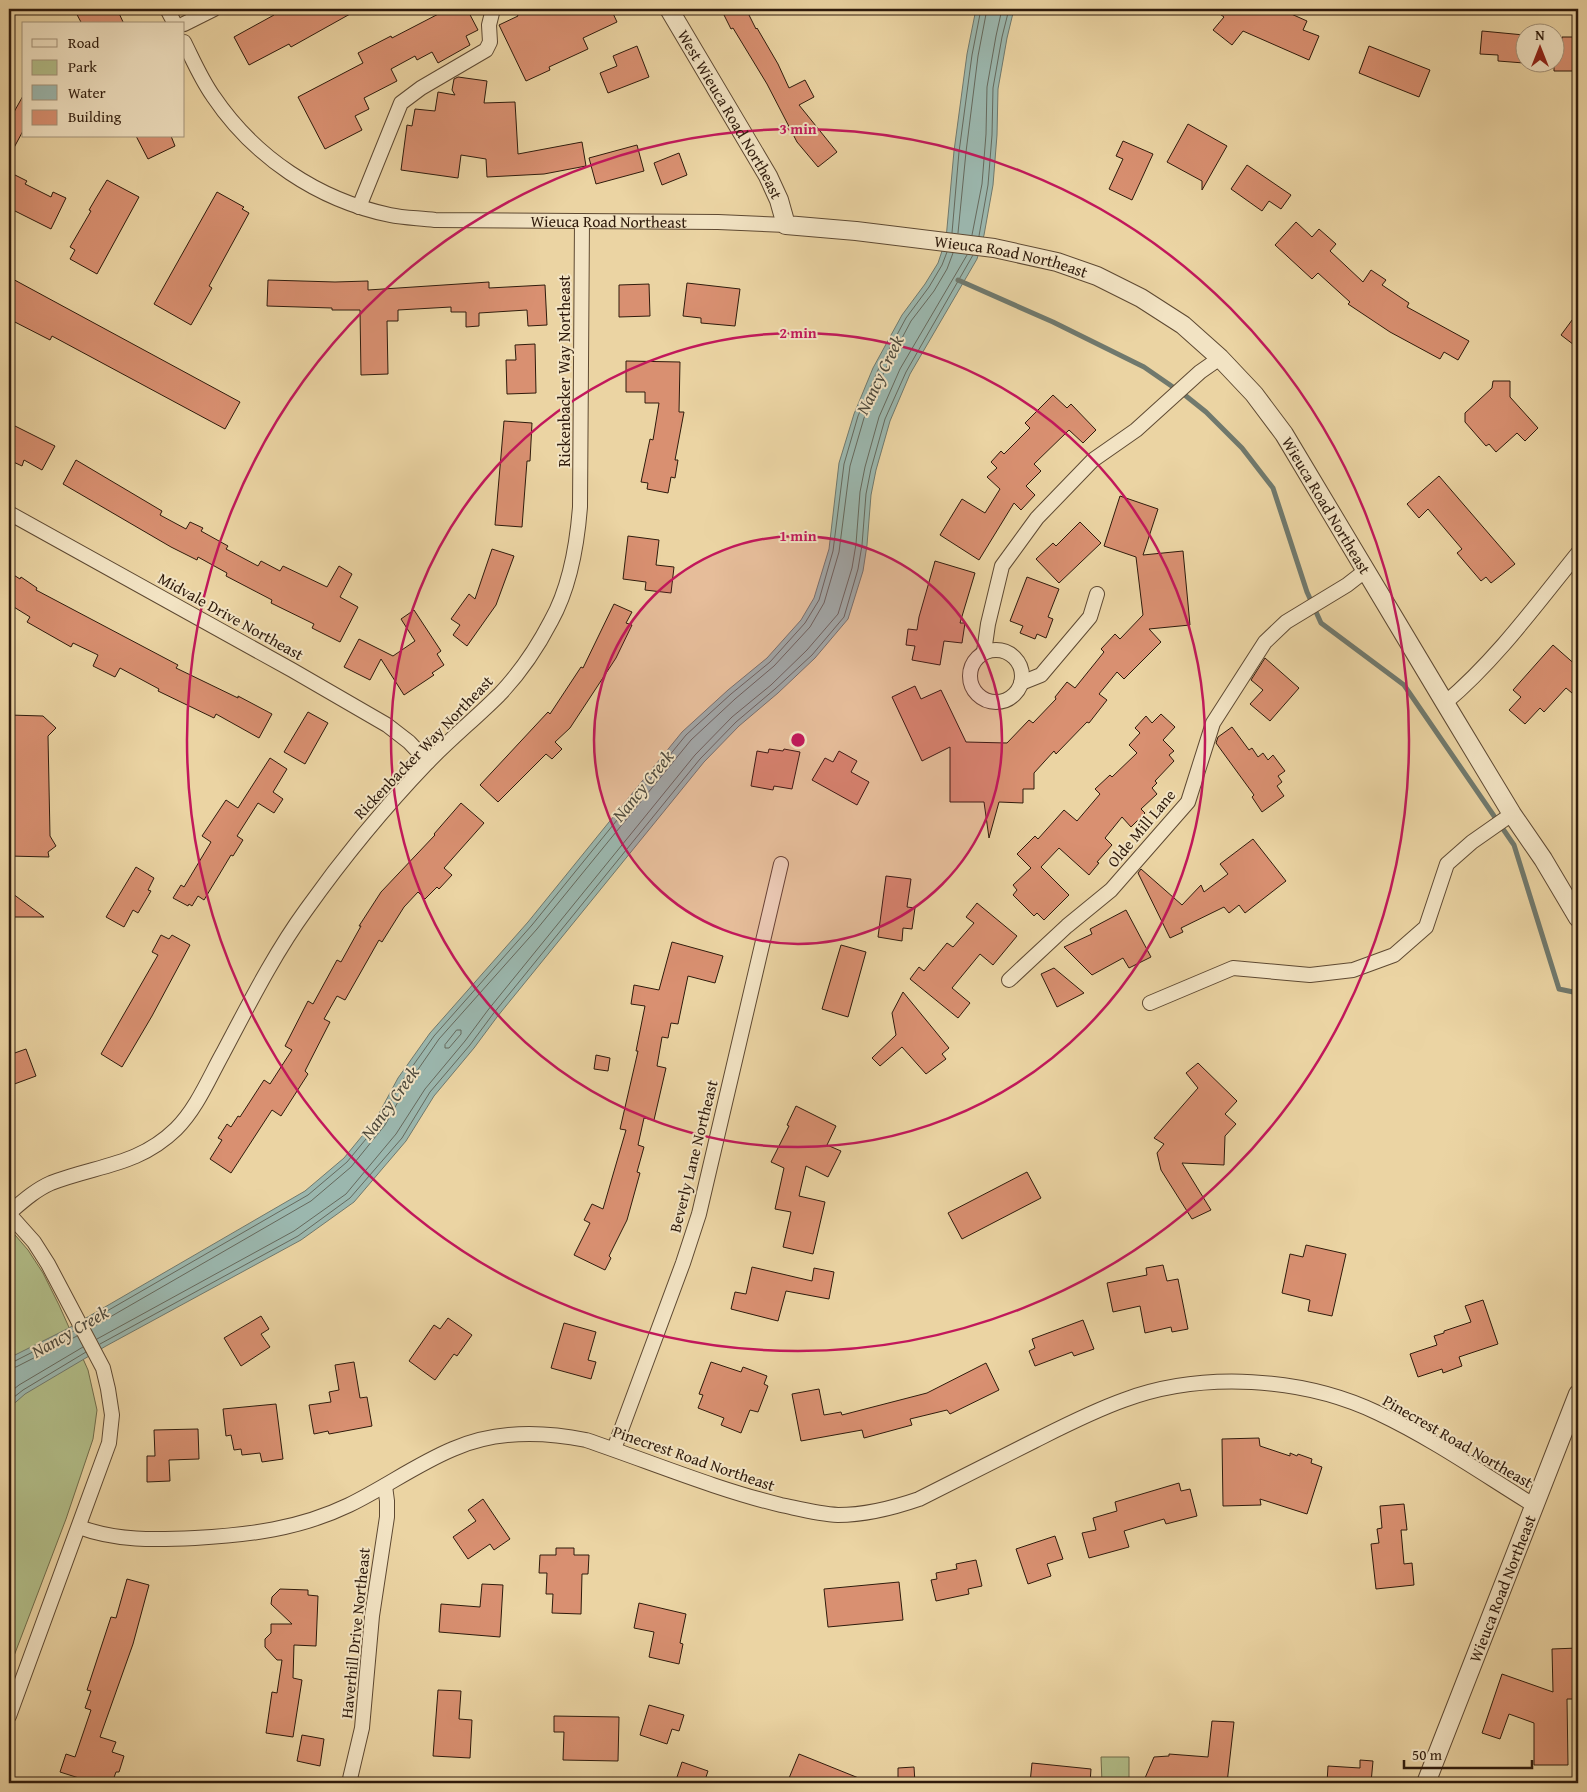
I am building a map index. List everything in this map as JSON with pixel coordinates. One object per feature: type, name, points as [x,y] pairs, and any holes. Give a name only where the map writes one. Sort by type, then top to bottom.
[{"type":"street","points":[[167,9],[174,22]]},
{"type":"street","points":[[185,24],[214,9]]},
{"type":"street","points":[[359,207],[401,103],[421,88],[486,50],[490,42],[489,25],[494,9]]},
{"type":"street","name":"West Wieuca Road Northeast","points":[[669,9],[768,176],[779,200],[786,225]]},
{"type":"street","name":"Wieuca Road Northeast","points":[[185,44],[213,96],[240,131],[273,161],[300,180],[328,195],[359,207],[391,215],[435,220],[718,222],[856,231],[994,248],[1040,258],[1097,276],[1141,298],[1183,325],[1220,358],[1254,394],[1284,434],[1510,815],[1543,859],[1578,918]]},
{"type":"street","name":"Rickenbacker Way Northeast","points":[[9,1214],[27,1197],[50,1184],[121,1163],[142,1154],[161,1142],[178,1127],[194,1106],[258,986],[305,911],[363,834],[428,762],[499,694],[524,665],[552,620],[569,574],[577,541],[580,507],[582,221]]},
{"type":"street","points":[[984,652],[988,624],[1002,566],[1037,518],[1093,460],[1141,426],[1200,372],[1220,358]]},
{"type":"street","name":"Midvale Drive Northeast","points":[[9,513],[387,725],[428,762]]},
{"type":"street","points":[[1444,703],[1491,660],[1578,553]]},
{"type":"street","name":"Olde Mill Lane","points":[[1010,980],[1067,926],[1111,890],[1188,802],[1213,723],[1265,642],[1286,622],[1347,585],[1365,571]]},
{"type":"street","points":[[1021,683],[1041,674],[1090,617],[1097,594]]},
{"type":"street","points":[[1001,650],[1009,653],[1020,666],[1021,683],[1011,697],[995,702],[986,700],[973,689],[970,681],[972,664],[984,652],[1001,650]]},
{"type":"street","points":[[1150,1003],[1234,968],[1310,975],[1353,970],[1394,955],[1426,927],[1447,864],[1472,842],[1510,815]]},
{"type":"street","name":"Beverly Lane Northeast","points":[[614,1449],[683,1263],[699,1214],[781,864]]},
{"type":"street","points":[[9,1214],[34,1242],[48,1264],[103,1368],[112,1415],[109,1444],[9,1716]]},
{"type":"street","name":"Pinecrest Road Northeast","points":[[78,1527],[98,1534],[119,1538],[170,1539],[243,1535],[283,1528],[317,1518],[349,1505],[452,1449],[499,1435],[531,1432],[559,1434],[586,1440],[748,1497],[814,1513],[861,1514],[891,1508],[919,1498],[1087,1415],[1125,1399],[1159,1390],[1229,1381],[1293,1386],[1322,1392],[1377,1412],[1408,1428],[1535,1506]]},
{"type":"street","name":"Wieuca Road Northeast","points":[[1426,1783],[1578,1394]]},
{"type":"street","name":"Haverhill Drive Northeast","points":[[349,1783],[362,1728],[372,1616],[387,1518],[385,1486]]},
{"type":"green space","points":[[9,1228],[28,1250],[43,1273],[59,1305],[88,1370],[97,1410],[93,1439],[66,1519],[9,1669]]},
{"type":"green space","points":[[1101,1757],[1129,1757],[1129,1783],[1102,1783]]},
{"type":"water","name":"Nancy Creek","points":[[976,9],[1014,9],[998,89],[993,185],[984,235],[977,259],[910,374],[890,421],[871,495],[863,571],[848,619],[815,658],[739,726],[704,762],[434,1096],[406,1141],[354,1202],[301,1240],[106,1346],[25,1394],[9,1408],[9,1358],[67,1329],[305,1191],[344,1158],[376,1119],[398,1078],[430,1033],[528,922],[682,732],[767,658],[801,620],[814,598],[829,549],[839,463],[854,414],[873,368],[902,315],[938,263],[946,239],[954,151],[967,54]]},
{"type":"building","points":[[74,9],[117,9],[123,22],[81,22]]},
{"type":"building","points":[[270,9],[359,9],[291,47],[289,44],[249,65],[234,37],[274,15]]},
{"type":"building","points":[[448,9],[467,9],[478,30],[466,36],[470,45],[438,63],[432,52],[417,60],[415,56],[391,69],[397,81],[364,98],[369,109],[355,116],[362,130],[325,149],[298,97],[363,63],[358,53]]},
{"type":"building","points":[[524,9],[611,9],[617,22],[583,38],[588,49],[549,67],[550,70],[526,81],[499,25],[518,16],[516,12]]},
{"type":"building","points":[[721,9],[746,9],[778,64],[789,88],[805,80],[814,97],[799,105],[837,152],[818,167],[797,142],[767,84],[733,28],[731,29]]},
{"type":"building","points":[[1213,9],[1280,9],[1307,21],[1303,30],[1319,36],[1309,60],[1243,31],[1232,45],[1213,30],[1224,17]]},
{"type":"building","points":[[1482,31],[1514,34],[1514,62],[1498,61],[1498,55],[1480,54]]},
{"type":"building","points":[[1564,37],[1578,37],[1578,71],[1564,71]]},
{"type":"building","points":[[637,46],[649,77],[608,93],[600,73],[617,66],[613,56]]},
{"type":"building","points":[[1369,46],[1430,70],[1419,97],[1359,73]]},
{"type":"building","points":[[458,77],[487,81],[484,103],[515,102],[518,154],[582,142],[586,166],[544,174],[487,177],[486,159],[461,155],[458,178],[401,170],[407,125],[412,126],[415,109],[435,111],[438,92],[455,95],[452,90],[454,79]]},
{"type":"building","points":[[22,98],[22,133],[9,157],[9,121]]},
{"type":"building","points":[[1188,124],[1227,146],[1202,190],[1202,181],[1167,162]]},
{"type":"building","points":[[137,138],[172,138],[175,146],[148,159]]},
{"type":"building","points":[[1123,141],[1153,154],[1132,200],[1109,189],[1123,159],[1116,156]]},
{"type":"building","points":[[637,145],[644,171],[596,184],[589,158]]},
{"type":"building","points":[[679,153],[687,175],[662,185],[654,163]]},
{"type":"building","points":[[1247,165],[1291,195],[1281,209],[1269,201],[1262,211],[1231,189]]},
{"type":"building","points":[[9,172],[27,181],[25,184],[51,197],[53,192],[66,198],[51,229],[9,208]]},
{"type":"building","points":[[107,180],[139,197],[97,274],[70,259],[75,250],[70,247]]},
{"type":"building","points":[[217,192],[244,207],[242,209],[249,213],[209,286],[212,288],[191,325],[154,304]]},
{"type":"building","points":[[1296,222],[1312,237],[1319,229],[1336,244],[1330,251],[1363,282],[1371,270],[1386,280],[1382,285],[1409,303],[1407,307],[1469,341],[1458,360],[1444,352],[1440,359],[1390,332],[1348,304],[1350,302],[1318,273],[1312,279],[1275,245]]},
{"type":"building","points":[[9,277],[240,402],[225,429],[52,336],[50,340],[9,319]]},
{"type":"building","points":[[268,280],[368,281],[368,290],[489,282],[489,288],[545,285],[547,325],[528,326],[527,310],[479,313],[479,326],[466,327],[466,312],[451,312],[451,307],[398,310],[398,321],[387,321],[388,374],[361,375],[360,310],[267,306]]},
{"type":"building","points":[[687,283],[740,289],[735,326],[701,323],[701,318],[683,316]]},
{"type":"building","points":[[649,284],[650,316],[619,317],[619,285]]},
{"type":"building","points":[[1578,312],[1578,348],[1561,335]]},
{"type":"building","points":[[535,344],[536,393],[507,394],[506,360],[516,360],[515,345]]},
{"type":"building","points":[[626,361],[680,362],[679,412],[684,412],[675,460],[678,460],[675,478],[671,477],[668,493],[647,489],[648,483],[641,482],[650,439],[653,440],[659,403],[645,403],[645,392],[626,392]]},
{"type":"building","points":[[1493,381],[1510,381],[1510,397],[1538,428],[1525,441],[1517,433],[1496,452],[1489,444],[1486,446],[1465,422],[1465,413],[1492,388]]},
{"type":"building","points":[[1053,395],[1067,408],[1071,404],[1096,430],[1083,443],[1069,430],[1034,464],[1041,471],[1026,486],[1035,495],[1021,510],[1014,503],[979,560],[940,535],[962,499],[985,513],[1000,489],[987,477],[997,468],[991,462],[1001,451],[1004,454],[1030,428],[1025,423]]},
{"type":"building","points":[[504,421],[532,423],[530,461],[527,461],[522,527],[495,525]]},
{"type":"building","points":[[9,423],[55,446],[42,470],[24,460],[22,466],[9,460]]},
{"type":"building","points":[[76,460],[162,511],[160,515],[186,529],[190,522],[203,528],[201,531],[228,546],[226,549],[258,566],[261,561],[280,571],[283,566],[327,587],[339,566],[352,574],[340,597],[358,607],[340,642],[312,628],[314,624],[271,603],[272,600],[226,576],[227,573],[198,557],[197,560],[171,547],[63,484]]},
{"type":"building","points":[[1439,476],[1515,564],[1491,583],[1486,577],[1481,581],[1457,553],[1462,549],[1428,509],[1419,518],[1407,504]]},
{"type":"building","points":[[1120,496],[1158,509],[1143,555],[1183,551],[1190,625],[1149,629],[1161,642],[1124,679],[1117,672],[1099,694],[1107,700],[1089,723],[1087,722],[1056,754],[1054,751],[1034,773],[1034,789],[1023,789],[1023,803],[999,802],[989,838],[984,802],[950,802],[950,747],[922,761],[892,697],[915,686],[921,699],[941,690],[966,742],[1007,743],[1029,720],[1033,723],[1056,699],[1055,697],[1067,682],[1075,688],[1104,652],[1101,649],[1115,634],[1120,639],[1143,615],[1136,557],[1104,546]]},
{"type":"building","points":[[1080,522],[1101,543],[1059,583],[1036,559],[1053,543],[1056,546]]},
{"type":"building","points":[[628,536],[659,540],[656,565],[674,567],[671,593],[645,590],[646,582],[623,579]]},
{"type":"building","points":[[492,549],[514,556],[496,605],[467,646],[453,635],[460,625],[451,619],[469,594],[475,599]]},
{"type":"building","points":[[935,561],[975,573],[960,623],[965,623],[962,643],[944,641],[940,665],[912,660],[915,646],[906,645],[908,629],[917,630]]},
{"type":"building","points":[[9,572],[20,579],[21,577],[37,588],[36,590],[178,665],[176,668],[238,698],[238,696],[272,714],[259,738],[216,714],[214,718],[158,691],[159,689],[120,668],[115,677],[93,666],[98,655],[73,643],[71,647],[27,622],[30,617],[9,604]]},
{"type":"building","points":[[1027,577],[1059,589],[1048,617],[1053,619],[1046,638],[1037,634],[1035,639],[1020,633],[1023,626],[1010,621]]},
{"type":"building","points":[[614,604],[632,612],[626,623],[632,625],[616,658],[570,728],[555,742],[562,749],[552,759],[546,754],[498,802],[480,785],[548,712],[550,714],[581,667],[583,668]]},
{"type":"building","points":[[414,610],[441,651],[437,654],[444,665],[432,673],[434,675],[404,695],[381,659],[370,680],[344,667],[359,639],[393,656],[415,641],[401,619]]},
{"type":"building","points":[[1553,645],[1578,667],[1578,698],[1566,688],[1544,712],[1540,708],[1525,724],[1509,710],[1521,697],[1513,690]]},
{"type":"building","points":[[1265,658],[1299,688],[1270,721],[1250,704],[1263,690],[1251,680]]},
{"type":"building","points":[[308,712],[328,723],[305,764],[284,752]]},
{"type":"building","points":[[1161,714],[1175,727],[1163,740],[1174,751],[1169,755],[1174,761],[1155,781],[1157,783],[1152,788],[1157,794],[1141,809],[1145,813],[1131,827],[1122,817],[1105,838],[1112,845],[1097,862],[1099,863],[1089,875],[1059,848],[1041,867],[1069,895],[1044,920],[1037,913],[1034,916],[1013,895],[1017,890],[1013,885],[1031,868],[1017,854],[1035,836],[1038,839],[1064,810],[1077,821],[1100,794],[1095,789],[1110,775],[1112,777],[1137,753],[1129,745],[1140,733],[1135,728],[1146,716],[1152,723]]},
{"type":"building","points":[[9,715],[43,716],[56,728],[48,736],[50,836],[56,846],[48,852],[49,857],[9,856]]},
{"type":"building","points":[[1232,727],[1249,750],[1252,748],[1258,757],[1263,753],[1268,760],[1273,755],[1285,771],[1278,776],[1282,782],[1277,786],[1284,796],[1262,812],[1252,797],[1254,795],[1216,743],[1218,737]]},
{"type":"building","points":[[769,749],[800,752],[792,789],[774,786],[773,790],[751,786],[757,751],[768,753]]},
{"type":"building","points":[[839,751],[857,761],[851,772],[869,782],[857,805],[812,780],[825,758],[833,762]]},
{"type":"building","points":[[270,758],[287,769],[273,792],[283,799],[274,813],[258,803],[237,836],[243,840],[233,856],[231,855],[204,900],[198,896],[192,906],[189,904],[188,906],[173,898],[181,885],[184,887],[211,842],[202,836],[226,800],[238,808]]},
{"type":"building","points":[[461,803],[484,823],[444,868],[452,875],[439,889],[437,887],[425,899],[418,892],[404,907],[382,942],[379,940],[345,1000],[337,996],[324,1019],[330,1022],[305,1071],[308,1074],[281,1116],[272,1110],[231,1173],[210,1159],[222,1140],[218,1138],[227,1124],[231,1127],[238,1116],[240,1117],[264,1080],[270,1084],[292,1050],[285,1046],[308,1001],[313,1004],[337,960],[341,962],[361,926],[359,926],[381,892],[435,835]]},
{"type":"building","points":[[1253,839],[1286,881],[1245,913],[1239,905],[1229,913],[1224,907],[1181,928],[1183,932],[1170,938],[1138,873],[1141,869],[1182,905],[1201,885],[1204,892],[1228,874],[1220,864]]},
{"type":"building","points":[[136,867],[154,878],[148,890],[151,891],[138,913],[133,910],[124,927],[106,917]]},
{"type":"building","points":[[886,876],[911,879],[907,907],[915,908],[912,929],[903,928],[902,941],[878,937]]},
{"type":"building","points":[[9,891],[44,917],[9,917]]},
{"type":"building","points":[[977,903],[1017,936],[993,965],[980,954],[952,988],[970,1003],[958,1018],[910,979],[919,967],[924,971],[947,943],[953,947],[974,923],[966,917]]},
{"type":"building","points":[[1126,910],[1151,957],[1129,968],[1123,958],[1092,975],[1064,947],[1092,934],[1090,929]]},
{"type":"building","points":[[161,935],[169,939],[172,935],[190,945],[122,1067],[101,1054],[158,955],[152,952]]},
{"type":"building","points":[[672,942],[723,956],[715,983],[688,976],[678,1024],[671,1023],[668,1038],[662,1037],[657,1066],[666,1068],[654,1120],[644,1118],[638,1145],[644,1147],[637,1172],[640,1173],[627,1220],[609,1256],[611,1258],[605,1270],[574,1255],[590,1223],[584,1220],[592,1204],[603,1209],[626,1130],[620,1129],[638,1051],[636,1051],[645,1006],[631,1004],[634,985],[659,990]]},
{"type":"building","points":[[841,945],[866,952],[848,1017],[822,1009]]},
{"type":"building","points":[[1054,968],[1084,993],[1057,1007],[1041,974]]},
{"type":"building","points":[[903,992],[949,1048],[942,1054],[946,1059],[926,1074],[902,1047],[880,1066],[872,1058],[896,1035],[892,1013]]},
{"type":"building","points":[[26,1049],[36,1076],[9,1086],[9,1055]]},
{"type":"building","points":[[596,1055],[610,1058],[608,1071],[594,1069]]},
{"type":"building","points":[[1198,1063],[1237,1101],[1225,1114],[1236,1124],[1225,1136],[1224,1165],[1182,1163],[1211,1210],[1192,1219],[1161,1170],[1157,1153],[1164,1144],[1154,1138],[1198,1088],[1186,1073]]},
{"type":"building","points":[[796,1106],[836,1126],[827,1145],[841,1151],[828,1177],[806,1166],[799,1196],[825,1202],[813,1254],[783,1247],[791,1212],[775,1209],[784,1168],[771,1162],[789,1126],[787,1125]]},
{"type":"building","points":[[1027,1172],[1041,1198],[962,1239],[948,1213]]},
{"type":"building","points":[[1306,1245],[1346,1254],[1332,1316],[1308,1311],[1310,1300],[1282,1293],[1290,1254],[1303,1257]]},
{"type":"building","points":[[1163,1265],[1167,1281],[1178,1279],[1188,1329],[1172,1332],[1171,1327],[1145,1333],[1140,1306],[1113,1312],[1107,1283],[1147,1275],[1146,1268]]},
{"type":"building","points":[[752,1267],[812,1281],[814,1268],[834,1272],[829,1299],[786,1291],[778,1321],[731,1309],[735,1292],[746,1294]]},
{"type":"building","points":[[1483,1300],[1498,1344],[1459,1357],[1462,1366],[1443,1373],[1442,1369],[1418,1377],[1410,1354],[1437,1345],[1434,1336],[1471,1322],[1465,1306]]},
{"type":"building","points":[[261,1316],[269,1329],[261,1334],[270,1347],[241,1366],[224,1338]]},
{"type":"building","points":[[448,1318],[472,1335],[457,1356],[454,1354],[435,1380],[409,1361],[434,1325],[440,1329]]},
{"type":"building","points":[[1083,1320],[1094,1349],[1074,1356],[1072,1352],[1035,1366],[1029,1351],[1035,1348],[1032,1339]]},
{"type":"building","points":[[564,1323],[596,1332],[588,1360],[596,1362],[591,1379],[551,1368]]},
{"type":"building","points":[[354,1362],[360,1398],[367,1397],[372,1426],[329,1434],[328,1431],[314,1434],[309,1405],[331,1402],[329,1392],[339,1390],[335,1365]]},
{"type":"building","points":[[711,1362],[741,1372],[743,1367],[767,1376],[764,1384],[768,1386],[758,1412],[750,1410],[741,1433],[721,1425],[724,1418],[698,1408],[703,1395],[699,1394]]},
{"type":"building","points":[[986,1363],[999,1390],[950,1414],[947,1410],[910,1419],[912,1425],[864,1438],[862,1430],[801,1441],[792,1394],[819,1389],[824,1415],[841,1412],[842,1415],[927,1393]]},
{"type":"building","points":[[276,1404],[283,1459],[262,1462],[260,1453],[242,1455],[241,1449],[234,1450],[231,1435],[226,1436],[223,1409]]},
{"type":"building","points":[[198,1429],[199,1459],[169,1460],[170,1481],[147,1482],[147,1456],[155,1456],[154,1430]]},
{"type":"building","points":[[1259,1438],[1260,1446],[1290,1456],[1290,1453],[1297,1456],[1298,1454],[1312,1459],[1311,1463],[1322,1467],[1307,1514],[1260,1499],[1261,1505],[1223,1506],[1222,1439]]},
{"type":"building","points":[[1179,1483],[1181,1491],[1190,1489],[1197,1516],[1166,1524],[1164,1519],[1124,1531],[1129,1547],[1089,1558],[1082,1533],[1096,1530],[1093,1518],[1117,1511],[1115,1502]]},
{"type":"building","points":[[483,1499],[510,1539],[494,1550],[490,1544],[468,1559],[453,1537],[476,1521],[468,1510]]},
{"type":"building","points":[[1404,1504],[1407,1530],[1401,1530],[1404,1564],[1412,1563],[1414,1585],[1376,1589],[1371,1544],[1379,1543],[1377,1529],[1382,1528],[1380,1506]]},
{"type":"building","points":[[1055,1536],[1063,1559],[1047,1564],[1051,1576],[1028,1584],[1016,1549]]},
{"type":"building","points":[[556,1548],[574,1548],[574,1555],[589,1555],[588,1574],[582,1574],[581,1614],[552,1613],[553,1594],[546,1594],[547,1573],[539,1573],[540,1555],[556,1555]]},
{"type":"building","points":[[976,1560],[982,1586],[968,1589],[969,1594],[936,1601],[931,1580],[937,1579],[936,1573],[957,1569],[956,1564]]},
{"type":"building","points":[[127,1579],[149,1585],[133,1644],[100,1737],[116,1742],[112,1752],[124,1756],[119,1772],[116,1772],[112,1783],[81,1783],[82,1779],[60,1772],[66,1754],[75,1757],[91,1710],[85,1708],[91,1691],[87,1690],[111,1617],[116,1618]]},
{"type":"building","points":[[899,1582],[903,1620],[828,1627],[824,1589]]},
{"type":"building","points":[[482,1584],[503,1585],[500,1637],[439,1632],[441,1604],[480,1607]]},
{"type":"building","points":[[280,1589],[308,1590],[308,1595],[318,1596],[316,1646],[294,1645],[293,1678],[302,1680],[293,1737],[266,1733],[272,1692],[277,1693],[282,1660],[277,1660],[265,1647],[265,1639],[271,1633],[271,1624],[292,1624],[271,1604],[272,1597]]},
{"type":"building","points":[[639,1603],[686,1614],[680,1643],[683,1644],[679,1664],[649,1657],[654,1632],[634,1628]]},
{"type":"building","points":[[1578,1648],[1578,1699],[1567,1699],[1568,1765],[1534,1765],[1534,1723],[1509,1714],[1500,1739],[1482,1733],[1502,1674],[1553,1692],[1552,1649]]},
{"type":"building","points":[[438,1690],[461,1691],[459,1719],[472,1720],[470,1758],[433,1756]]},
{"type":"building","points":[[649,1705],[684,1715],[679,1731],[672,1729],[667,1744],[640,1735]]},
{"type":"building","points":[[554,1716],[619,1717],[618,1761],[563,1760],[564,1732],[554,1732]]},
{"type":"building","points":[[1212,1721],[1234,1722],[1227,1783],[1189,1783],[1189,1781],[1165,1779],[1163,1783],[1152,1783],[1145,1778],[1154,1757],[1169,1756],[1169,1754],[1208,1757]]},
{"type":"building","points":[[302,1735],[324,1739],[320,1766],[297,1761]]},
{"type":"building","points":[[799,1754],[871,1783],[787,1783]]},
{"type":"building","points":[[1360,1760],[1373,1761],[1371,1783],[1327,1783],[1328,1766],[1360,1768]]},
{"type":"building","points":[[682,1762],[708,1771],[704,1783],[675,1783]]},
{"type":"building","points":[[1032,1763],[1091,1769],[1090,1783],[1030,1783]]},
{"type":"building","points":[[914,1767],[915,1783],[898,1783],[898,1768]]},
{"type":"waterway","points":[[958,280],[1053,322],[1144,367],[1206,412],[1242,448],[1273,488],[1307,592],[1321,623],[1404,685],[1514,845],[1559,989],[1578,993]]}]
